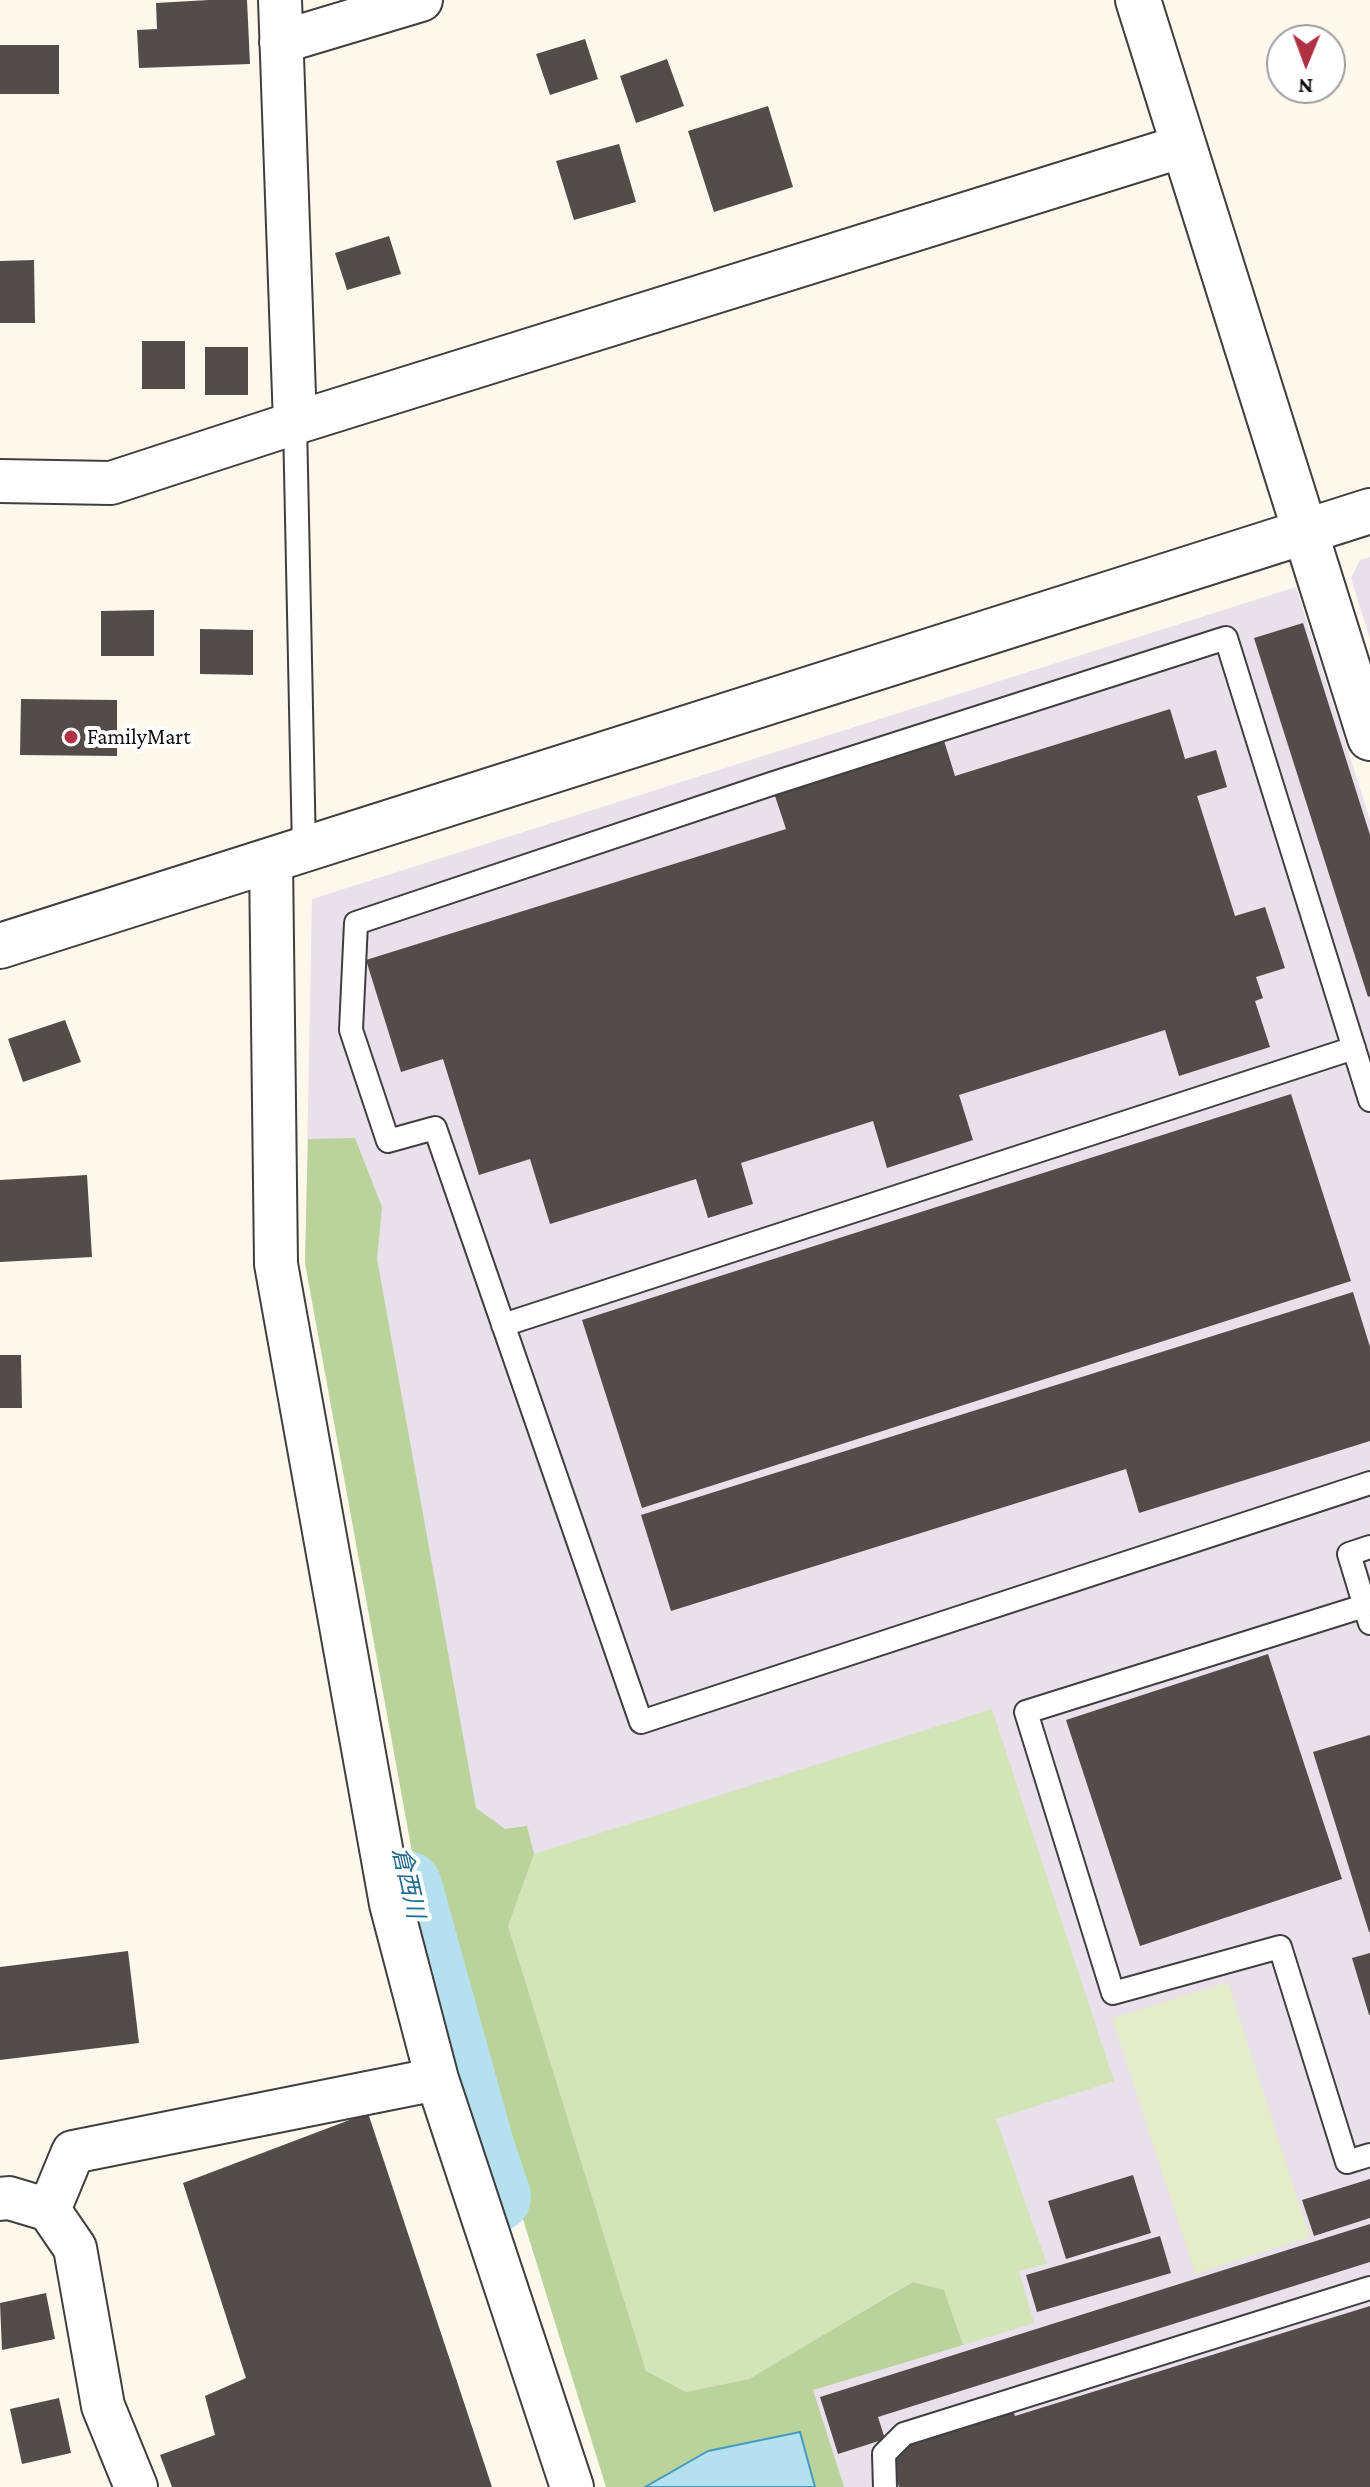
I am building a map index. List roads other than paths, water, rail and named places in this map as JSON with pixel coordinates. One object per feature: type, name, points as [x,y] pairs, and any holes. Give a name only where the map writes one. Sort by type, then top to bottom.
[{"type":"street","points":[[280,0],[295,423]]},
{"type":"street","points":[[281,42],[421,0]]},
{"type":"street","points":[[1138,0],[1370,738]]},
{"type":"street","points":[[0,481],[111,483],[1183,146]]},
{"type":"street","points":[[0,946],[1370,511]]},
{"type":"street","points":[[288,855],[276,1264],[391,1904],[437,2079],[572,2487]]},
{"type":"street","points":[[49,2210],[73,2152],[437,2079]]},
{"type":"street","points":[[0,2199],[9,2198],[49,2210],[75,2248],[103,2406],[136,2487]]},
{"type":"lane","points":[[288,855],[295,423]]},
{"type":"lane","points":[[1370,1100],[1226,638],[787,779],[356,923],[351,1030],[388,1141],[435,1128],[641,1722],[1370,1483]]},
{"type":"lane","points":[[503,1325],[1354,1048]]},
{"type":"lane","points":[[1370,1547],[1349,1554],[1367,1615],[1026,1712],[1113,1993],[1280,1947],[1347,2162],[1370,2155]]},
{"type":"lane","points":[[885,2487],[884,2454],[904,2434],[1370,2288]]},
{"type":"water","points":[[800,2432],[815,2487],[645,2487],[708,2451]]},
{"type":"waterway","name":"倉西川","points":[[407,1886],[496,2197]]},
{"type":"place","name":"FamilyMart","points":[[71,737]]}]
